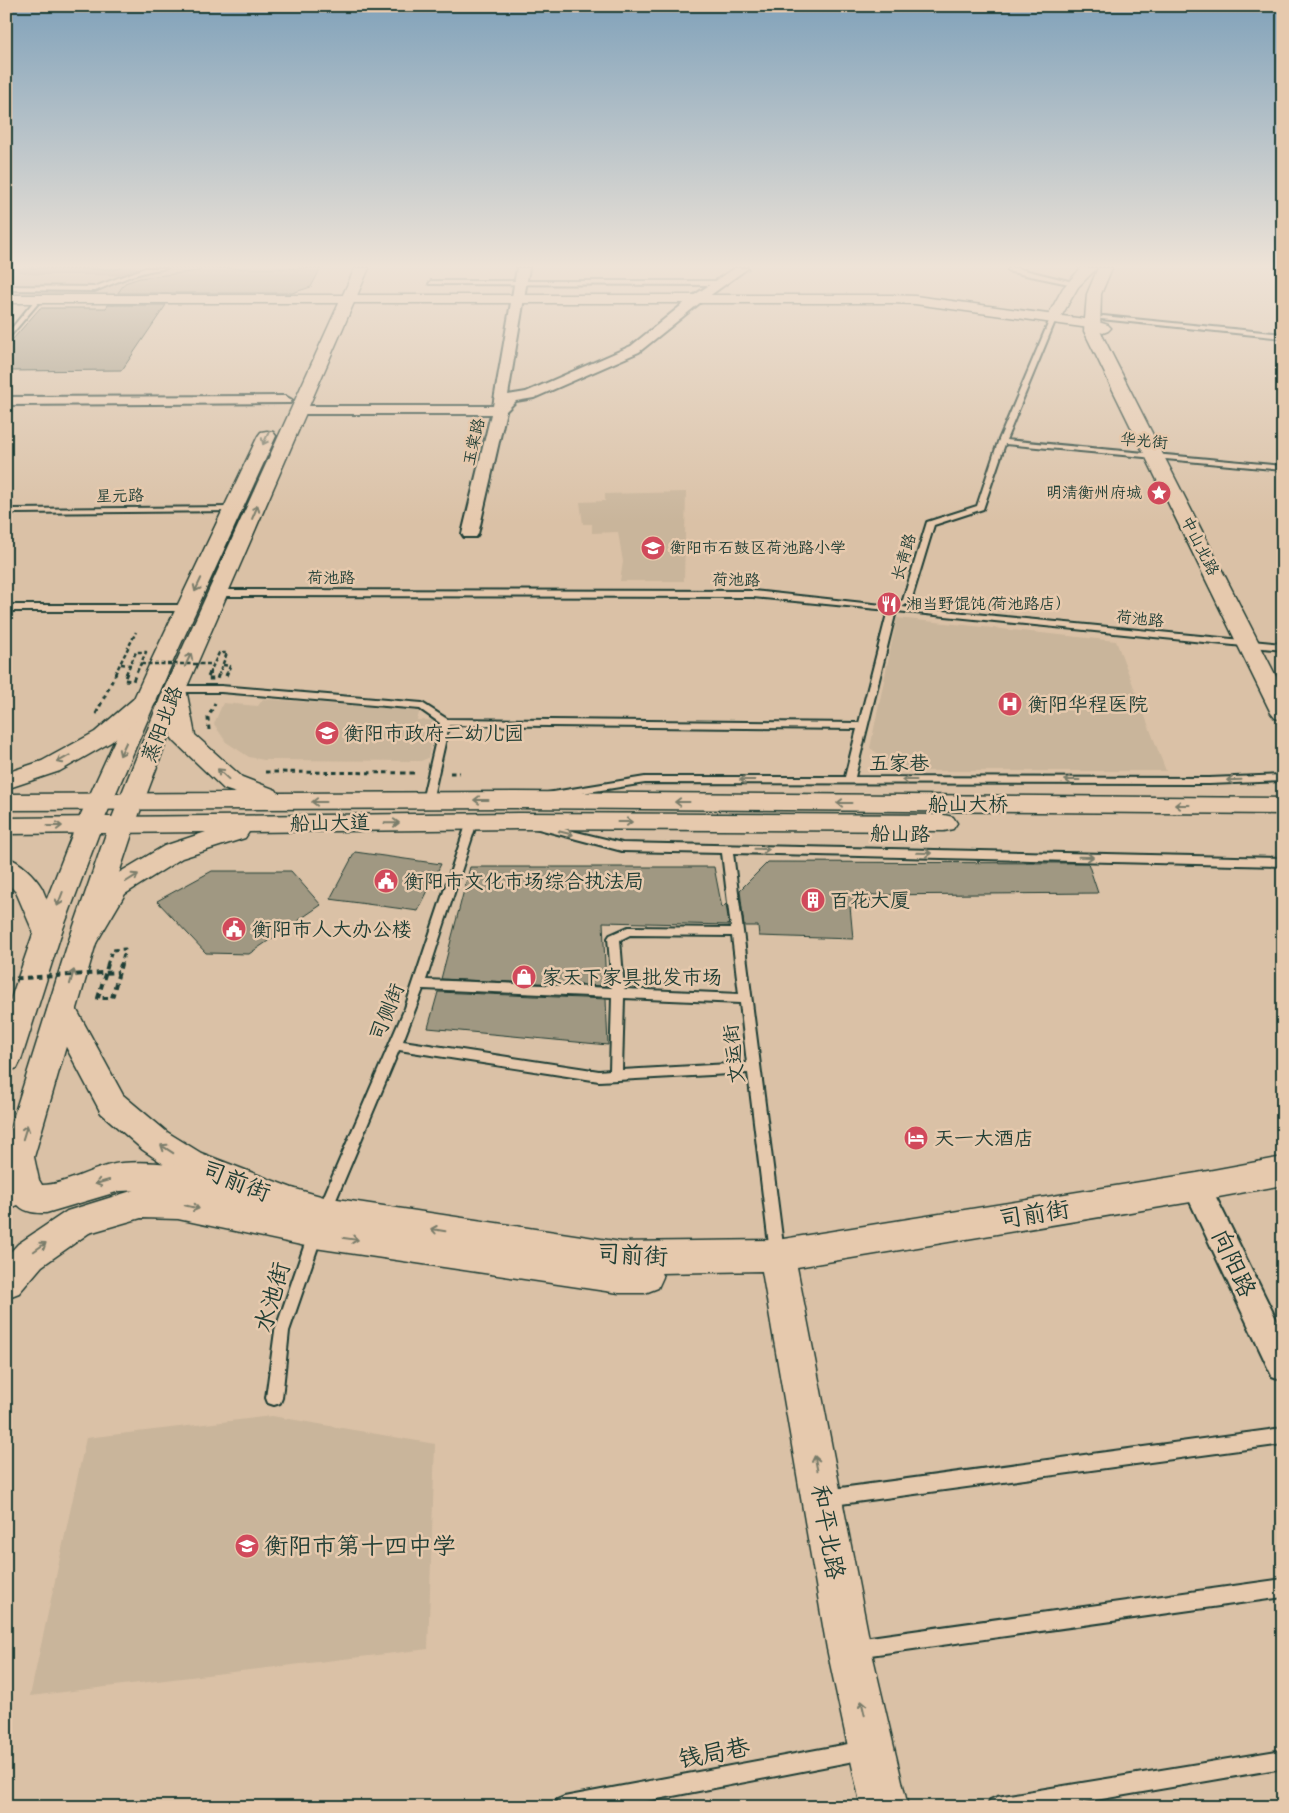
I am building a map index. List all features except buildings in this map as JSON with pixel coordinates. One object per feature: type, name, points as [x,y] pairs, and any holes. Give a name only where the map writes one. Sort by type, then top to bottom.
[{"type":"main road","name":"蒸阳北路","points":[[6,1196],[82,943],[127,814],[175,689],[220,593],[292,405],[316,353]]},
{"type":"main road","name":"中山北路","points":[[1111,353],[1256,646],[1283,712]]},
{"type":"main road","name":"蒸阳北路","points":[[6,1060],[47,934],[99,802],[234,509],[292,405]]},
{"type":"main road","name":"中山北路","points":[[1256,646],[1283,684]]},
{"type":"main road","points":[[175,689],[183,737],[233,784],[283,802]]},
{"type":"main road","points":[[6,781],[51,766],[103,737],[146,701]]},
{"type":"main road","name":"船山大道","points":[[6,826],[89,825],[127,814],[283,802],[427,801],[518,811],[653,812]]},
{"type":"main road","name":"船山大道","points":[[6,802],[99,802],[127,814],[260,824],[472,822],[518,811]]},
{"type":"main road","name":"船山大桥","points":[[653,812],[1283,806]]},
{"type":"main road","name":"船山大桥","points":[[653,812],[1283,824]]},
{"type":"main road","points":[[82,943],[115,888],[173,852],[260,824]]},
{"type":"main road","points":[[6,866],[28,888],[47,934]]},
{"type":"main road","name":"司前街","points":[[62,1011],[112,1104],[155,1141],[189,1163],[288,1201],[320,1222]]},
{"type":"main road","points":[[18,1158],[22,1182],[27,1193],[34,1199],[46,1199],[71,1193],[96,1183],[120,1177],[144,1176],[169,1178],[288,1201]]},
{"type":"main road","name":"司前街","points":[[1202,1196],[1283,1171]]},
{"type":"main road","name":"司前街","points":[[6,1282],[30,1255],[79,1221],[141,1203],[178,1204],[320,1222],[619,1277],[779,1264],[1202,1196],[1283,1190]]},
{"type":"main road","name":"和平北路","points":[[779,1264],[849,1649],[886,1807]]},
{"type":"street","name":"玉棠路","points":[[470,534],[499,410],[509,353]]},
{"type":"street","points":[[6,401],[499,410],[512,398],[529,395],[627,353]]},
{"type":"street","name":"向阳路","points":[[1202,1196],[1283,1366]]},
{"type":"lane","name":"长青路","points":[[849,780],[893,608],[906,601],[930,524],[980,507],[1002,442],[1039,353]]},
{"type":"lane","name":"华光街","points":[[1002,442],[1283,468]]},
{"type":"lane","name":"星元路","points":[[6,513],[14,511],[234,509]]},
{"type":"lane","name":"荷池路","points":[[220,593],[753,594],[1256,646],[1283,647]]},
{"type":"lane","points":[[6,608],[187,608]]},
{"type":"lane","points":[[175,689],[221,689],[422,706],[445,722],[863,726]]},
{"type":"lane","points":[[427,801],[445,722]]},
{"type":"lane","name":"五家巷","points":[[518,811],[645,780],[1209,781],[1283,778]]},
{"type":"lane","name":"船山路","points":[[518,811],[622,847],[1283,862]]},
{"type":"lane","name":"司侧街","points":[[320,1222],[419,984],[472,822]]},
{"type":"lane","name":"文运街","points":[[727,848],[779,1264]]},
{"type":"lane","points":[[616,1075],[618,994],[614,938],[628,931],[737,932]]},
{"type":"lane","points":[[419,984],[746,1000]]},
{"type":"lane","points":[[395,1045],[599,1076],[754,1068]]},
{"type":"lane","name":"水池街","points":[[274,1398],[282,1331],[320,1222]]},
{"type":"lane","points":[[822,1499],[1283,1436]]},
{"type":"lane","points":[[849,1649],[1283,1588]]},
{"type":"lane","name":"钱局巷","points":[[564,1807],[873,1749]]},
{"type":"lane","points":[[997,1807],[1283,1759]]},
{"type":"path","points":[[96,714],[136,632]]},
{"type":"path","points":[[140,664],[213,664],[219,653],[227,653],[221,670]]},
{"type":"path","points":[[121,664],[132,663],[128,670]]},
{"type":"path","points":[[212,736],[208,728],[208,718],[230,666],[223,664]]},
{"type":"path","points":[[262,772],[460,773]]},
{"type":"path","points":[[6,937],[10,937],[7,946]]},
{"type":"path","points":[[125,949],[118,972],[112,998],[98,998],[112,950],[125,949]]},
{"type":"path","points":[[6,979],[118,972]]},
{"type":"shaded area","name":"衡阳市石鼓区荷池路小学","points":[[686,492],[684,581],[620,581],[623,562],[618,532],[592,533],[592,524],[583,524],[580,502],[605,501],[605,494]]},
{"type":"shaded area","name":"衡阳华程医院","points":[[897,618],[1116,641],[1166,771],[902,771],[870,748]]},
{"type":"shaded area","name":"衡阳市政府二幼儿园","points":[[263,699],[420,710],[417,720],[437,720],[428,758],[421,761],[264,760],[249,757],[226,742],[214,724],[223,703],[258,706]]},
{"type":"shaded area","name":"衡阳市第十四中学","points":[[272,1416],[435,1444],[428,1649],[30,1696],[86,1438]]},
{"type":"place","name":"明清衡州府城","points":[[1159,493]]},
{"type":"place","name":"衡阳市石鼓区荷池路小学","points":[[653,548]]},
{"type":"place","name":"湘当野馄饨(荷池路店）","points":[[889,604]]},
{"type":"place","name":"衡阳华程医院","points":[[1010,704]]},
{"type":"place","name":"衡阳市政府二幼儿园","points":[[327,733]]},
{"type":"place","name":"衡阳市文化市场综合执法局","points":[[386,881]]},
{"type":"place","name":"百花大厦","points":[[813,900]]},
{"type":"place","name":"衡阳市人大办公楼","points":[[234,929]]},
{"type":"place","name":"家天下家具批发市场","points":[[524,977]]},
{"type":"place","name":"天一大酒店","points":[[916,1138]]},
{"type":"place","name":"衡阳市第十四中学","points":[[247,1546]]}]
